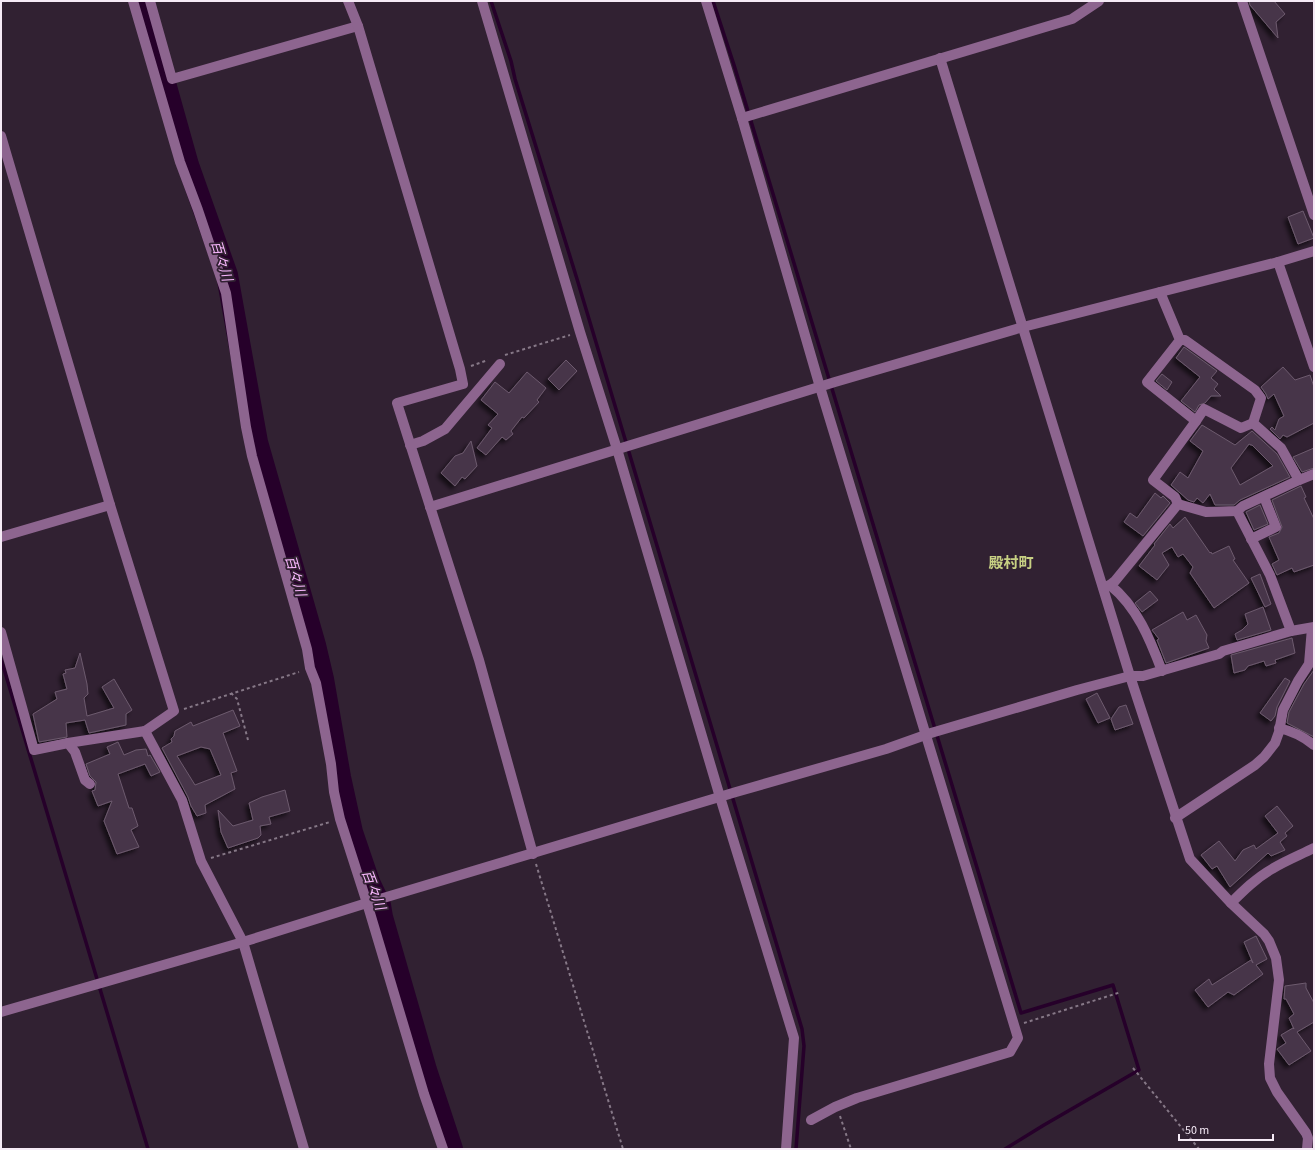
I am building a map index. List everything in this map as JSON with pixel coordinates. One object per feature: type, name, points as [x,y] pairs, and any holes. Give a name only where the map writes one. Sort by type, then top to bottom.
[{"type":"street","points":[[133,1],[180,162],[226,293],[252,456],[307,649],[310,668],[316,683],[331,764],[334,792],[340,819],[368,903],[424,1094],[443,1149]]},
{"type":"street","points":[[150,1],[172,79],[358,26]]},
{"type":"street","points":[[348,1],[358,26],[460,369],[463,384],[472,397]]},
{"type":"street","points":[[482,1],[580,332],[619,448],[794,1038],[786,1149]]},
{"type":"street","points":[[706,1],[747,116],[823,386],[932,732],[1018,1038],[1010,1052],[857,1098],[835,1107],[811,1120]]},
{"type":"street","points":[[747,116],[1072,19],[1100,1]]},
{"type":"street","points":[[1242,1],[1314,215]]},
{"type":"street","points":[[940,58],[1023,327],[1107,586],[1130,676],[1190,859],[1231,904],[1264,934],[1269,941],[1276,958],[1279,980],[1269,1064],[1270,1078],[1277,1092],[1306,1133],[1308,1138],[1307,1149]]},
{"type":"street","points":[[1,136],[110,505],[174,712],[145,732],[68,743],[34,750],[1,632]]},
{"type":"street","points":[[430,507],[836,382],[1023,327],[1278,262],[1314,251]]},
{"type":"street","points":[[1278,262],[1314,367]]},
{"type":"street","points":[[1160,292],[1180,340]]},
{"type":"street","points":[[1180,340],[1147,382],[1196,421]]},
{"type":"street","points":[[1180,340],[1185,340],[1254,390],[1260,398],[1253,423]]},
{"type":"street","points":[[410,445],[423,441],[445,429],[503,360]]},
{"type":"street","points":[[463,384],[398,403],[479,660],[533,854]]},
{"type":"street","points":[[1178,504],[1175,497],[1153,480],[1204,409],[1241,428],[1253,423]]},
{"type":"street","points":[[1253,423],[1281,448],[1299,480]]},
{"type":"street","points":[[1178,504],[1206,512],[1237,511],[1243,506],[1314,474]]},
{"type":"street","points":[[1251,539],[1276,527],[1264,497]]},
{"type":"street","points":[[1107,586],[1115,581],[1178,504]]},
{"type":"street","points":[[1,537],[110,505]]},
{"type":"street","points":[[1237,511],[1270,575],[1291,630]]},
{"type":"street","points":[[1107,586],[1126,600],[1139,619],[1162,671]]},
{"type":"street","points":[[1,1012],[243,942],[736,792],[886,749],[932,732],[1077,690],[1130,676],[1143,676],[1162,671],[1291,630],[1313,628],[1309,664],[1298,681],[1283,710],[1275,743],[1264,757],[1255,765],[1176,818]]},
{"type":"street","points":[[1279,728],[1289,730],[1314,745]]},
{"type":"street","points":[[145,732],[182,800],[201,861],[243,942],[304,1149]]},
{"type":"street","points":[[68,743],[75,752],[85,780],[90,784]]},
{"type":"street","points":[[1231,904],[1247,887],[1268,871],[1314,848]]},
{"type":"path","points":[[503,360],[580,332]]},
{"type":"path","points":[[460,369],[490,360]]},
{"type":"path","points":[[174,712],[310,668]]},
{"type":"path","points":[[231,693],[237,699],[248,740]]},
{"type":"path","points":[[201,861],[340,819]]},
{"type":"path","points":[[533,854],[623,1149]]},
{"type":"path","points":[[1015,1025],[1121,992]]},
{"type":"path","points":[[1133,1068],[1200,1149]]},
{"type":"path","points":[[840,1115],[851,1149]]},
{"type":"building","points":[[1249,1],[1274,1],[1285,14],[1276,22],[1278,38],[1250,5]]},
{"type":"building","points":[[1303,211],[1314,238],[1298,244],[1288,217]]},
{"type":"building","points":[[1184,347],[1217,371],[1211,378],[1218,384],[1214,389],[1221,396],[1211,396],[1205,403],[1199,405],[1195,412],[1181,401],[1200,377],[1176,358]]},
{"type":"building","points":[[566,360],[577,371],[559,390],[548,379]]},
{"type":"building","points":[[1283,367],[1295,380],[1310,375],[1314,387],[1314,423],[1287,437],[1283,435],[1280,439],[1270,429],[1272,427],[1275,430],[1279,419],[1284,416],[1274,394],[1268,399],[1261,387]]},
{"type":"building","points":[[527,372],[546,388],[537,400],[539,402],[524,418],[522,417],[511,431],[513,434],[506,440],[502,437],[486,455],[477,448],[492,428],[488,425],[498,414],[481,400],[495,382],[509,393]]},
{"type":"building","points":[[1162,374],[1172,382],[1167,390],[1156,381]]},
{"type":"building","points":[[1202,425],[1235,445],[1252,431],[1277,454],[1290,477],[1240,500],[1234,505],[1215,505],[1210,494],[1203,503],[1197,498],[1194,502],[1188,500],[1171,485],[1180,472],[1188,478],[1203,451],[1190,441]],"holes":[[[1249,444],[1273,466],[1240,485],[1231,468]]]},
{"type":"building","points":[[471,441],[477,466],[465,479],[462,477],[455,486],[441,473],[455,456],[463,453]]},
{"type":"building","points":[[1314,448],[1314,468],[1302,472],[1293,457]]},
{"type":"building","points":[[1301,486],[1306,497],[1304,498],[1314,519],[1314,565],[1294,572],[1292,568],[1277,575],[1272,564],[1279,560],[1269,537],[1279,533],[1282,527],[1272,500]]},
{"type":"building","points":[[1155,493],[1161,498],[1163,496],[1170,503],[1143,536],[1124,522],[1130,513],[1137,518]]},
{"type":"building","points":[[1260,505],[1268,524],[1254,530],[1246,512]]},
{"type":"building","points":[[1185,517],[1210,553],[1211,552],[1212,554],[1229,546],[1235,559],[1233,560],[1249,583],[1214,608],[1190,573],[1193,567],[1183,554],[1178,557],[1172,547],[1162,553],[1169,565],[1157,580],[1139,566],[1170,524],[1173,528]]},
{"type":"building","points":[[1260,574],[1271,604],[1265,607],[1251,578]]},
{"type":"building","points":[[1150,591],[1158,600],[1142,612],[1135,603]]},
{"type":"building","points":[[1263,607],[1271,630],[1237,640],[1235,634],[1248,624],[1245,614]]},
{"type":"building","points":[[1183,612],[1187,620],[1196,615],[1207,635],[1206,641],[1209,648],[1166,663],[1157,640],[1159,639],[1152,630]]},
{"type":"building","points":[[1292,638],[1295,653],[1275,660],[1276,663],[1266,666],[1264,661],[1248,666],[1245,670],[1234,673],[1231,655]]},
{"type":"building","points":[[80,653],[87,684],[88,694],[84,698],[87,716],[114,708],[102,687],[114,679],[132,710],[126,714],[126,725],[89,733],[85,720],[66,723],[67,737],[39,742],[33,714],[57,699],[55,692],[67,689],[63,674],[66,673],[65,670],[75,668]]},
{"type":"building","points":[[1314,670],[1314,737],[1287,723],[1289,712],[1304,684]]},
{"type":"building","points":[[1285,678],[1290,681],[1277,707],[1275,716],[1271,721],[1260,713]]},
{"type":"building","points":[[1097,693],[1110,718],[1098,723],[1086,699]]},
{"type":"building","points":[[1126,705],[1133,724],[1115,730],[1111,719],[1119,707]]},
{"type":"building","points":[[233,710],[240,726],[223,733],[237,771],[231,773],[235,789],[205,805],[206,813],[197,816],[162,748],[172,742],[171,739],[174,736],[175,731],[191,722],[193,726]],"holes":[[[201,747],[210,749],[221,775],[195,785],[177,756]]]},
{"type":"building","points":[[118,742],[124,755],[136,750],[146,749],[148,756],[150,755],[160,772],[151,776],[145,764],[118,774],[129,808],[132,808],[138,826],[131,830],[139,847],[117,854],[104,821],[112,801],[98,806],[92,791],[95,790],[96,782],[90,776],[86,764],[110,754],[107,747]]},
{"type":"building","points":[[285,790],[290,811],[269,817],[271,824],[260,826],[261,835],[258,838],[228,848],[221,832],[218,810],[233,826],[253,820],[249,803],[262,797]]},
{"type":"building","points":[[1277,806],[1293,826],[1285,833],[1287,836],[1280,842],[1285,850],[1271,856],[1268,853],[1230,887],[1217,866],[1212,869],[1201,855],[1219,841],[1235,861],[1243,850],[1254,845],[1256,849],[1278,833],[1265,816]]},
{"type":"building","points":[[1256,936],[1267,959],[1256,965],[1263,974],[1234,995],[1228,992],[1208,1007],[1195,990],[1209,979],[1212,985],[1251,960],[1253,963],[1244,942]]},
{"type":"building","points":[[1306,983],[1306,988],[1314,1003],[1314,1022],[1297,1032],[1311,1051],[1289,1065],[1277,1049],[1286,1043],[1281,1035],[1293,1028],[1294,1029],[1289,1018],[1294,1014],[1286,999],[1284,999],[1285,986]]},
{"type":"waterway","name":"百々川","points":[[142,1],[188,165],[227,275],[257,442],[315,645],[323,679],[340,777],[352,832],[369,882],[380,905],[382,917],[426,1070],[452,1149]]},
{"type":"waterway","points":[[491,1],[511,61],[515,79],[577,279],[802,1029],[804,1046],[796,1149]]},
{"type":"waterway","points":[[713,1],[734,65],[1021,1013],[1113,985],[1139,1070],[1005,1149]]},
{"type":"waterway","points":[[1,659],[148,1149]]},
{"type":"district","name":"殿村町","points":[[1011,563]]}]
